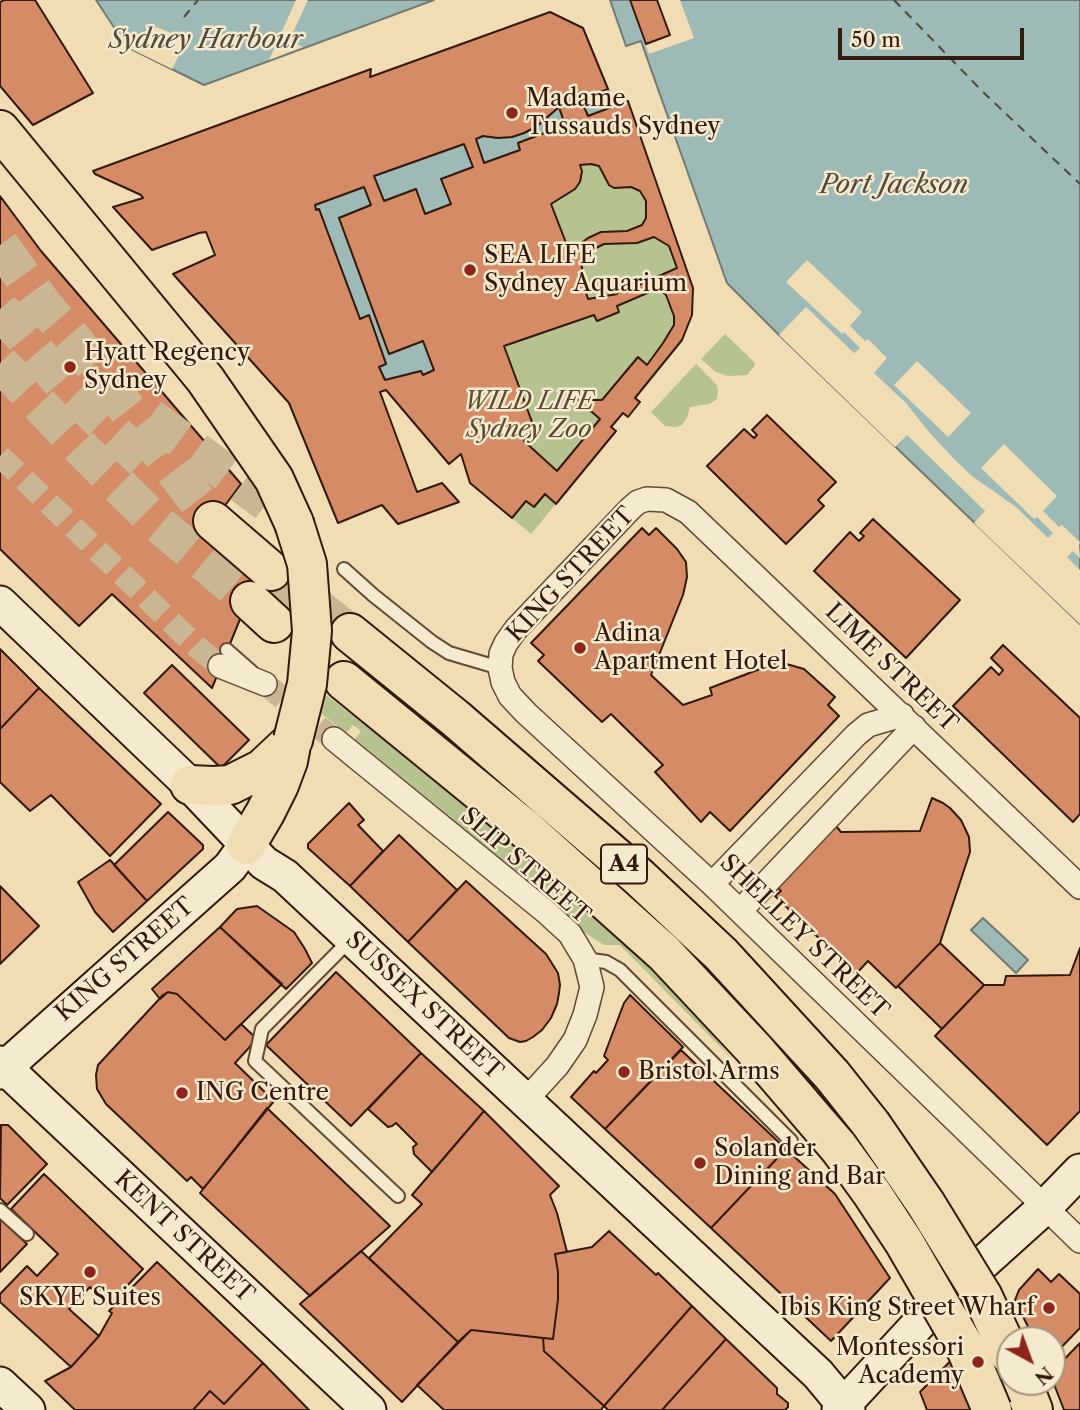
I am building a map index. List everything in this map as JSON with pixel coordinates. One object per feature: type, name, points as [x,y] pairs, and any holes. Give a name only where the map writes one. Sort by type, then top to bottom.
[{"type":"highway","points":[[0,130],[205,379],[274,479],[294,523],[307,564],[312,631],[307,684],[288,761],[279,785],[246,845]]},
{"type":"highway","points":[[213,521],[265,598]]},
{"type":"highway","name":"A4","points":[[350,633],[455,718],[640,878],[721,954],[823,1066],[871,1124],[926,1204],[983,1297],[996,1326]]},
{"type":"highway","name":"A4","points":[[344,681],[524,828],[664,953],[754,1049],[839,1148],[872,1192],[967,1352],[992,1410]]},
{"type":"highway","points":[[190,785],[230,785],[262,769],[293,740]]},
{"type":"street","name":"KING STREET","points":[[500,667],[501,654],[516,629],[609,530],[639,502],[659,499]]},
{"type":"street","name":"LIME STREET","points":[[659,499],[666,499],[688,512],[1080,887]]},
{"type":"street","name":"SUSSEX STREET","points":[[0,603],[190,785],[264,863],[285,876],[818,1374],[843,1408]]},
{"type":"street","points":[[224,658],[265,684]]},
{"type":"street","name":"SHELLEY STREET","points":[[500,667],[510,696],[526,713],[712,884],[1080,1241]]},
{"type":"street","points":[[712,884],[868,725],[908,721]]},
{"type":"street","points":[[740,911],[908,721]]},
{"type":"street","name":"SLIP STREET","points":[[334,739],[546,912],[570,934],[585,959],[592,987],[575,1040],[525,1101]]},
{"type":"street","name":"KING STREET","points":[[2,1067],[230,867],[246,845]]},
{"type":"street","name":"KENT STREET","points":[[2,1067],[369,1410]]},
{"type":"street","points":[[984,1262],[1080,1171]]},
{"type":"street","points":[[843,1408],[925,1317]]},
{"type":"street","points":[[0,1384],[28,1410]]},
{"type":"lane","points":[[344,569],[380,601],[449,653],[500,667]]},
{"type":"lane","points":[[351,938],[262,1029],[255,1061],[398,1196]]},
{"type":"lane","points":[[585,959],[606,962],[620,970],[791,1141]]},
{"type":"lane","points":[[0,1210],[27,1234]]},
{"type":"green space","name":"WILD LIFE Sydney Zoo","points":[[628,101],[693,288],[692,315],[682,340],[636,398],[640,402],[628,417],[623,413],[612,426],[616,431],[531,534],[470,483],[461,455],[449,464],[386,390],[406,375],[421,371],[423,374],[582,313],[518,143]]},
{"type":"green space","points":[[725,334],[755,363],[747,375],[728,376],[716,372],[701,359]]},
{"type":"green space","points":[[696,364],[716,384],[717,399],[709,404],[690,407],[682,425],[665,426],[651,412]]},
{"type":"green space","points":[[326,695],[406,756],[586,903],[674,987],[732,1059],[620,945],[604,945],[582,931],[354,740],[361,731],[353,725],[346,733],[321,713],[321,705]]},
{"type":"water","name":"Sydney Harbour","points":[[96,0],[434,0],[204,85],[127,47]]},
{"type":"water","name":"Port Jackson","points":[[610,0],[1080,0],[1080,624],[727,283],[641,41],[626,46]]},
{"type":"water","points":[[608,89],[615,106],[588,116],[581,100]]},
{"type":"water","points":[[559,107],[565,125],[518,143],[520,150],[484,163],[476,139],[483,136],[512,137],[524,133],[536,127]]},
{"type":"water","points":[[464,144],[473,167],[442,179],[451,204],[425,214],[416,189],[384,201],[374,176]]},
{"type":"water","points":[[364,187],[371,205],[339,218],[389,354],[423,341],[434,370],[423,375],[421,371],[385,380],[379,367],[386,363],[369,316],[360,319],[319,209],[316,210],[315,205]]},
{"type":"water","points":[[983,918],[1028,960],[1016,973],[971,930]]},
{"type":"pier","points":[[296,0],[308,0],[289,41],[303,47],[269,60]]},
{"type":"pier","points":[[629,0],[680,0],[694,38],[649,54]]},
{"type":"pier","points":[[157,27],[187,40],[172,69],[127,47]]},
{"type":"pier","points":[[807,260],[862,312],[850,326],[887,358],[874,373],[906,403],[955,460],[972,476],[1016,507],[1048,538],[1053,533],[1037,517],[1034,519],[981,468],[1004,444],[1057,496],[1043,511],[1080,542],[1080,558],[1073,551],[1067,557],[1080,570],[1080,624],[974,523],[985,511],[907,435],[895,447],[779,335],[806,307],[854,353],[860,348],[786,282]]},
{"type":"pier","points":[[917,361],[971,413],[948,437],[894,385]]},
{"type":"building","points":[[35,0],[93,93],[33,125],[0,86],[0,2]]},
{"type":"building","points":[[630,0],[657,0],[670,35],[646,44]]},
{"type":"building","name":"SEA LIFE Sydney Aquarium","points":[[550,12],[583,28],[608,89],[581,100],[588,116],[628,101],[693,288],[692,315],[682,340],[635,398],[640,402],[628,417],[623,413],[611,427],[616,431],[556,504],[545,494],[534,507],[526,501],[512,518],[470,483],[461,454],[449,464],[386,390],[380,392],[417,492],[442,483],[459,502],[398,524],[382,505],[338,523],[289,403],[173,274],[215,255],[206,232],[152,250],[113,207],[143,198],[141,195],[93,171],[371,69],[370,77]],"holes":[[[559,107],[565,125],[518,143],[520,150],[484,163],[476,139],[483,136],[512,137],[536,127]],[[464,144],[473,167],[441,179],[451,204],[425,214],[416,189],[384,201],[374,176]],[[580,165],[599,166],[609,185],[614,188],[631,187],[640,191],[646,201],[646,218],[642,225],[627,231],[601,232],[588,238],[570,253],[551,204],[575,189],[580,182]],[[364,187],[371,205],[339,218],[389,354],[423,341],[434,370],[423,375],[421,371],[385,380],[379,367],[386,364],[369,315],[360,319],[319,209],[316,210],[315,205]],[[654,237],[669,246],[677,268],[634,287],[619,289],[617,294],[588,299],[582,280],[581,263],[585,257],[604,244],[637,243]],[[659,288],[666,295],[674,316],[674,325],[647,365],[638,357],[602,400],[578,400],[600,419],[557,471],[524,441],[535,430],[504,346],[594,315],[597,321],[619,312],[617,306]]]},
{"type":"building","name":"Hyatt Regency Sydney","points":[[0,196],[41,251],[241,484],[206,531],[258,575],[212,688],[112,594],[79,626],[0,549]]},
{"type":"building","points":[[767,415],[836,482],[818,500],[824,506],[786,544],[707,466],[744,429],[754,438],[757,435],[752,430]]},
{"type":"building","points":[[873,519],[960,600],[906,658],[814,571],[850,532],[859,541],[864,536],[860,533]]},
{"type":"building","points":[[642,528],[649,535],[656,528],[686,562],[687,577],[683,595],[651,675],[683,705],[712,695],[710,688],[773,664],[783,663],[804,669],[835,697],[828,705],[839,716],[730,831],[710,812],[701,822],[655,772],[663,765],[611,714],[602,722],[538,661],[544,655],[531,643]]},
{"type":"building","points":[[1003,645],[1080,718],[1080,814],[1073,822],[953,706],[991,667],[999,675],[1003,670],[991,658]]},
{"type":"building","points":[[0,649],[39,688],[0,729]]},
{"type":"building","points":[[172,665],[249,740],[221,768],[144,693]]},
{"type":"building","points":[[39,688],[161,804],[110,856],[51,795],[30,811],[0,782],[0,729]]},
{"type":"building","points":[[932,798],[950,808],[961,820],[969,837],[970,852],[940,943],[896,988],[868,961],[856,974],[775,896],[781,891],[777,887],[836,826],[841,832],[920,831]]},
{"type":"building","points":[[349,803],[364,820],[358,825],[383,851],[350,886],[308,848],[308,844]]},
{"type":"building","points":[[168,812],[203,845],[203,849],[147,901],[114,865]]},
{"type":"building","points":[[399,835],[457,890],[408,942],[350,886]]},
{"type":"building","points":[[110,860],[147,901],[113,932],[95,912],[78,882]]},
{"type":"building","points":[[466,881],[546,954],[558,973],[559,993],[551,1018],[542,1030],[526,1041],[509,1038],[408,942]]},
{"type":"building","points":[[0,886],[39,926],[0,964]]},
{"type":"building","points":[[257,906],[294,932],[312,963],[286,989],[220,927],[237,909]]},
{"type":"building","points":[[220,927],[282,984],[225,1040],[177,994],[168,992],[160,999],[152,989]]},
{"type":"building","points":[[940,943],[984,985],[942,1029],[898,986]]},
{"type":"building","points":[[1080,948],[1080,1111],[1047,1145],[935,1036],[984,985],[1004,985],[1006,976],[1070,975]]},
{"type":"building","points":[[336,972],[421,1053],[351,1126],[266,1045]]},
{"type":"building","name":"ING Centre","points":[[168,992],[177,994],[225,1040],[241,1024],[257,1039],[235,1063],[274,1101],[203,1189],[191,1177],[187,1181],[106,1104],[97,1089],[98,1065]]},
{"type":"building","points":[[630,995],[683,1047],[605,1129],[571,1097],[594,1071],[596,1073],[608,1060],[604,1056],[624,1003]]},
{"type":"building","points":[[681,1050],[786,1149],[711,1228],[605,1129]]},
{"type":"building","points":[[421,1053],[484,1111],[432,1172],[414,1154],[413,1147],[417,1144],[396,1123],[388,1127],[368,1109]]},
{"type":"building","points":[[267,1108],[390,1226],[310,1296],[200,1193]]},
{"type":"building","points":[[484,1111],[559,1186],[550,1195],[567,1252],[555,1254],[558,1299],[553,1339],[471,1330],[458,1342],[369,1258],[422,1204],[412,1195]]},
{"type":"building","points":[[1,1125],[8,1125],[47,1164],[7,1205],[0,1198]]},
{"type":"building","points":[[786,1149],[835,1194],[890,1278],[831,1341],[711,1228]]},
{"type":"building","name":"SKYE Suites","points":[[44,1174],[143,1269],[109,1305],[90,1287],[69,1309],[99,1336],[71,1367],[0,1302],[0,1294],[27,1266],[37,1276],[58,1254],[11,1209]]},
{"type":"building","points":[[0,1219],[27,1244],[0,1272]]},
{"type":"building","points":[[609,1231],[692,1306],[604,1406],[544,1351],[543,1338],[553,1339],[558,1299],[555,1254],[592,1247]]},
{"type":"building","points":[[361,1251],[458,1342],[402,1402],[300,1304]]},
{"type":"building","points":[[157,1262],[263,1363],[224,1404],[210,1391],[193,1410],[75,1410],[45,1381],[71,1367],[99,1336],[112,1313],[109,1311]]},
{"type":"building","name":"Ibis King Street Wharf","points":[[1038,1269],[1051,1282],[1059,1274],[1080,1294],[1080,1328],[1066,1342],[1066,1326],[1028,1326],[1015,1300],[1019,1290]]},
{"type":"building","points":[[692,1306],[726,1339],[662,1410],[608,1410],[604,1406]]},
{"type":"building","points":[[471,1330],[543,1338],[544,1351],[604,1406],[601,1410],[444,1410],[417,1385]]},
{"type":"building","points":[[981,1330],[996,1362],[996,1373],[971,1391],[979,1410],[927,1410],[920,1392]]},
{"type":"building","points":[[726,1339],[777,1388],[777,1394],[788,1403],[788,1407],[785,1410],[662,1410]]},
{"type":"building","points":[[1080,1343],[1080,1410],[1064,1410],[1059,1396],[1066,1396],[1066,1358]]},
{"type":"building","points":[[263,1363],[309,1410],[193,1410],[210,1391],[224,1404]]},
{"type":"ferry route","points":[[184,17],[198,0]]},
{"type":"ferry route","points":[[894,0],[982,91],[1080,184]]},
{"type":"tunnel","points":[[0,245],[44,306],[77,344],[213,521]]},
{"type":"tunnel","points":[[0,309],[66,388],[143,460]]},
{"type":"tunnel","points":[[0,363],[155,521],[250,601]]},
{"type":"tunnel","points":[[150,417],[267,503]]},
{"type":"tunnel","points":[[0,456],[197,647],[220,666]]},
{"type":"tunnel","points":[[271,571],[350,633]]},
{"type":"tunnel","points":[[265,684],[334,739]]},
{"type":"place","name":"Madame Tussauds Sydney","points":[[512,113]]},
{"type":"place","name":"SEA LIFE Sydney Aquarium","points":[[470,270]]},
{"type":"place","name":"Hyatt Regency Sydney","points":[[70,367]]},
{"type":"place","name":"Adina Apartment Hotel","points":[[580,648]]},
{"type":"place","name":"Bristol Arms","points":[[624,1072]]},
{"type":"place","name":"ING Centre","points":[[182,1093]]},
{"type":"place","name":"Solander Dining and Bar","points":[[700,1163]]},
{"type":"place","name":"SKYE Suites","points":[[90,1272]]},
{"type":"place","name":"Ibis King Street Wharf","points":[[1049,1308]]},
{"type":"place","name":"Montessori Academy","points":[[978,1362]]}]
